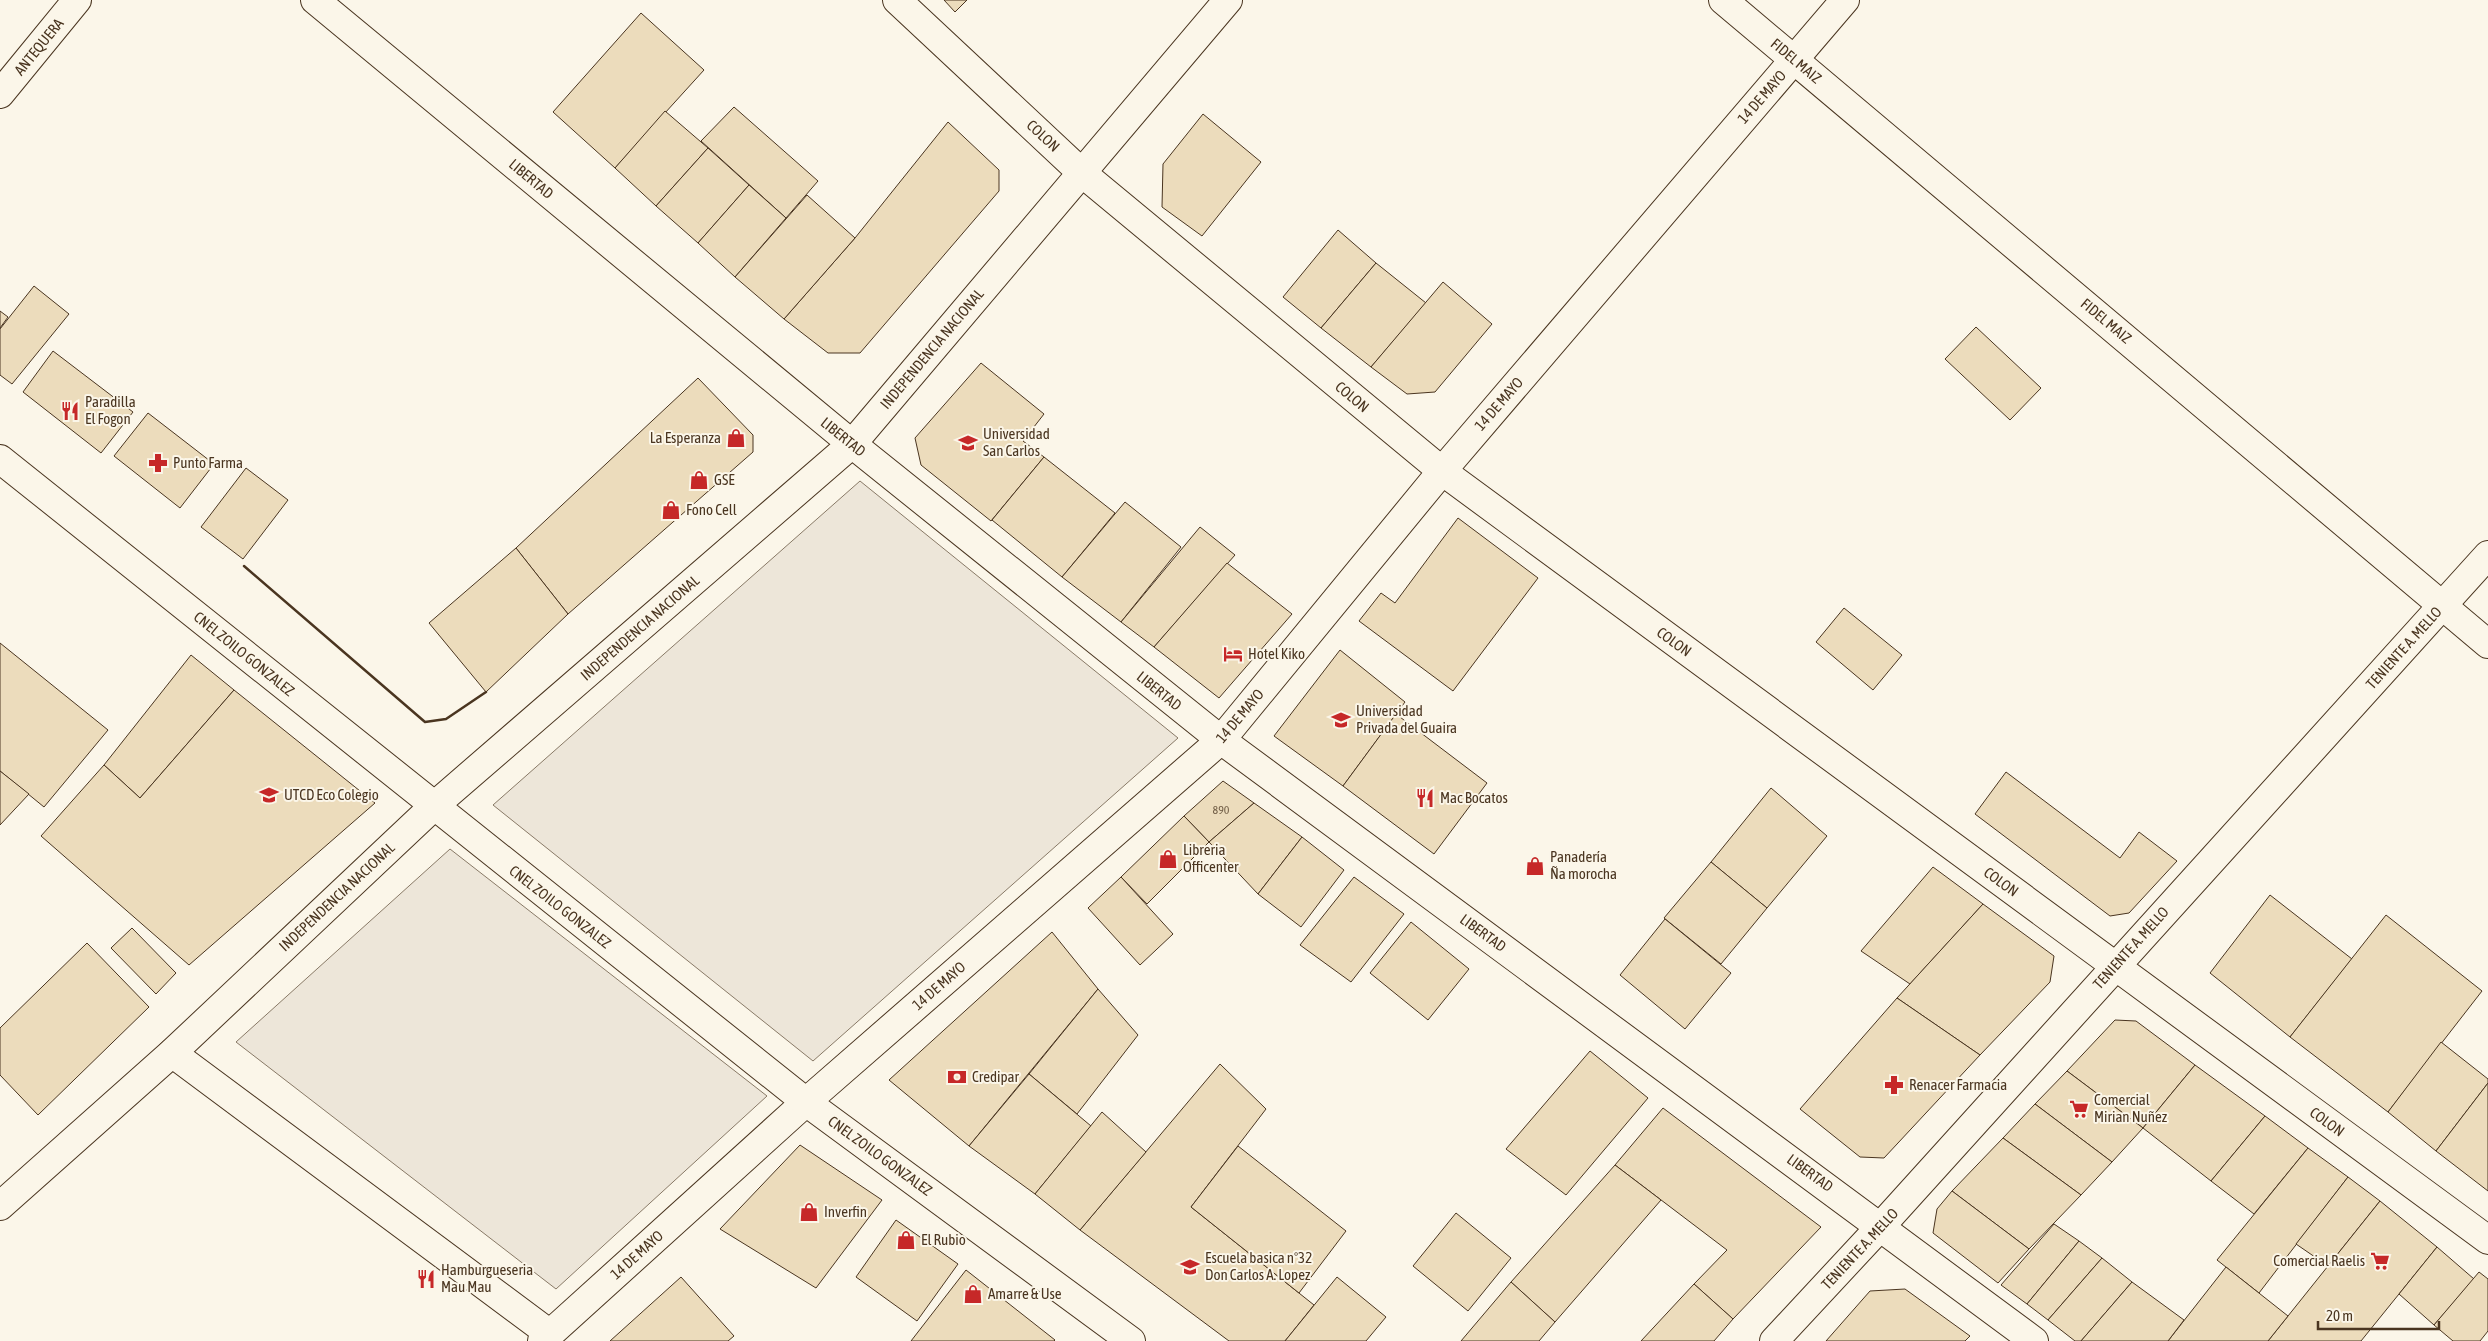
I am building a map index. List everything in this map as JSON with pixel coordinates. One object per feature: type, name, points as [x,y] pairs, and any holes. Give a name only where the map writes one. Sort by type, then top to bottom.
[{"type":"street","name":"ANTEQUERA","points":[[0,94],[77,0]]},
{"type":"street","name":"LIBERTAD","points":[[315,0],[852,444],[1221,740],[1881,1226],[2034,1341]]},
{"type":"street","name":"COLON","points":[[897,0],[1082,173],[1442,471],[2488,1240]]},
{"type":"street","name":"INDEPENDENCIA NACIONAL","points":[[0,1206],[172,1052],[434,806],[852,444],[1228,0]]},
{"type":"street","name":"FIDEL MAIZ","points":[[1723,0],[2488,644]]},
{"type":"street","name":"14 DE MAYO","points":[[546,1337],[806,1102],[1221,740],[1442,471],[1845,0]]},
{"type":"street","name":"CNEL ZOILO GONZALEZ","points":[[0,459],[806,1102],[1132,1341]]},
{"type":"street","name":"TENIENTE A. MELLO","points":[[1774,1341],[1881,1226],[2488,555]]},
{"type":"street","points":[[172,1052],[546,1337]]},
{"type":"shaded area","points":[[860,481],[1178,738],[813,1061],[493,805]]},
{"type":"shaded area","points":[[450,849],[767,1096],[556,1289],[236,1042]]},
{"type":"building","points":[[944,0],[967,0],[955,12]]},
{"type":"building","points":[[641,13],[704,70],[615,168],[553,112]]},
{"type":"building","points":[[734,107],[818,181],[786,218],[701,141]]},
{"type":"building","points":[[665,111],[708,148],[656,206],[615,168]]},
{"type":"building","points":[[1203,114],[1261,162],[1202,236],[1162,207],[1163,164]]},
{"type":"building","points":[[948,122],[999,170],[999,191],[860,353],[828,353],[784,319],[855,238]]},
{"type":"building","points":[[708,148],[749,185],[698,243],[656,206]]},
{"type":"building","points":[[749,185],[786,218],[735,277],[698,243]]},
{"type":"building","points":[[807,195],[855,238],[784,319],[735,277]]},
{"type":"building","points":[[1338,230],[1376,263],[1321,328],[1283,297]]},
{"type":"building","points":[[1376,263],[1426,303],[1371,367],[1321,328]]},
{"type":"building","points":[[1443,282],[1492,324],[1435,392],[1407,394],[1371,367]]},
{"type":"building","points":[[34,286],[69,314],[12,384],[0,375],[0,329]]},
{"type":"building","points":[[0,311],[8,317],[0,328]]},
{"type":"building","points":[[1976,327],[2041,388],[2010,420],[1945,359]]},
{"type":"building","points":[[53,351],[133,412],[101,453],[23,392]]},
{"type":"building","points":[[981,363],[1044,414],[1023,441],[1044,457],[991,521],[921,465],[915,438]]},
{"type":"building","points":[[698,378],[753,435],[753,452],[568,614],[516,548]]},
{"type":"building","points":[[148,413],[214,464],[180,508],[114,456]]},
{"type":"building","points":[[1044,457],[1115,513],[1062,577],[992,520]]},
{"type":"building","points":[[246,468],[288,500],[243,559],[201,527]]},
{"type":"building","points":[[1125,502],[1181,547],[1121,622],[1062,577]]},
{"type":"building","points":[[1458,518],[1538,578],[1453,691],[1359,621],[1381,593],[1395,603]]},
{"type":"building","points":[[1200,527],[1235,555],[1154,647],[1121,622]]},
{"type":"building","points":[[516,548],[568,614],[486,692],[429,623]]},
{"type":"building","points":[[1227,563],[1292,614],[1219,698],[1154,647]]},
{"type":"building","points":[[1844,608],[1902,655],[1873,690],[1816,642]]},
{"type":"building","points":[[0,643],[108,730],[44,807],[0,771]]},
{"type":"building","points":[[1340,650],[1405,702],[1343,786],[1274,736]]},
{"type":"building","points":[[191,655],[234,690],[140,798],[104,765]]},
{"type":"building","points":[[234,690],[375,803],[189,965],[41,836],[104,765],[140,798]]},
{"type":"building","points":[[1396,714],[1487,783],[1434,854],[1343,786]]},
{"type":"building","points":[[0,771],[29,794],[0,825]]},
{"type":"building","points":[[2006,772],[2120,858],[2139,832],[2177,861],[2129,913],[2110,916],[1975,814]]},
{"type":"building","points":[[1223,781],[1254,803],[1209,842],[1184,816]]},
{"type":"building","points":[[1771,788],[1827,836],[1767,908],[1711,862]]},
{"type":"building","points":[[1254,803],[1302,837],[1258,894],[1209,842]]},
{"type":"building","points":[[1184,816],[1209,842],[1147,904],[1121,877]]},
{"type":"building","points":[[1302,837],[1344,870],[1301,927],[1258,894]]},
{"type":"building","points":[[1711,862],[1767,908],[1721,964],[1664,918]]},
{"type":"building","points":[[1933,867],[1983,904],[1910,984],[1861,951]]},
{"type":"building","points":[[1121,877],[1173,934],[1140,965],[1088,908]]},
{"type":"building","points":[[1354,877],[1404,914],[1351,982],[1300,945]]},
{"type":"building","points":[[2270,895],[2352,959],[2290,1037],[2210,973]]},
{"type":"building","points":[[1983,904],[2054,956],[2050,982],[1980,1055],[1897,998]]},
{"type":"building","points":[[2386,915],[2482,991],[2388,1112],[2290,1037]]},
{"type":"building","points":[[1665,919],[1731,973],[1685,1029],[1620,975]]},
{"type":"building","points":[[1411,922],[1469,969],[1428,1020],[1370,973]]},
{"type":"building","points":[[132,928],[176,973],[156,994],[111,948]]},
{"type":"building","points":[[1052,932],[1098,989],[969,1146],[889,1080]]},
{"type":"building","points":[[87,943],[149,1007],[38,1115],[0,1075],[0,1028]]},
{"type":"building","points":[[1098,989],[1138,1035],[1077,1114],[1029,1074]]},
{"type":"building","points":[[1897,998],[1980,1055],[1884,1158],[1860,1157],[1800,1109]]},
{"type":"building","points":[[2115,1020],[2136,1021],[2195,1065],[2143,1128],[2067,1071]]},
{"type":"building","points":[[2441,1042],[2488,1079],[2488,1083],[2436,1151],[2388,1112]]},
{"type":"building","points":[[1590,1051],[1648,1098],[1566,1195],[1506,1149]]},
{"type":"building","points":[[1220,1064],[1266,1109],[1191,1207],[1314,1305],[1285,1341],[1229,1341],[1080,1230]]},
{"type":"building","points":[[2195,1065],[2265,1116],[2211,1181],[2143,1128]]},
{"type":"building","points":[[2067,1071],[2143,1128],[2112,1162],[2035,1104]]},
{"type":"building","points":[[1029,1074],[1091,1126],[1035,1194],[969,1146]]},
{"type":"building","points":[[2488,1083],[2488,1191],[2436,1151]]},
{"type":"building","points":[[2035,1104],[2112,1162],[2081,1195],[2003,1138]]},
{"type":"building","points":[[1663,1108],[1821,1227],[1733,1319],[1694,1284],[1727,1250],[1615,1165]]},
{"type":"building","points":[[1102,1112],[1146,1152],[1080,1230],[1035,1194]]},
{"type":"building","points":[[2265,1116],[2308,1148],[2254,1214],[2211,1181]]},
{"type":"building","points":[[2003,1138],[2081,1195],[2029,1249],[1952,1191]]},
{"type":"building","points":[[800,1145],[882,1200],[816,1288],[720,1229]]},
{"type":"building","points":[[1238,1146],[1346,1231],[1299,1293],[1191,1207]]},
{"type":"building","points":[[2308,1148],[2348,1177],[2259,1293],[2217,1260]]},
{"type":"building","points":[[1615,1165],[1661,1200],[1555,1322],[1511,1282]]},
{"type":"building","points":[[2348,1177],[2380,1201],[2328,1266],[2296,1244]]},
{"type":"building","points":[[1952,1191],[2029,1249],[1998,1283],[1933,1233],[1937,1209]]},
{"type":"building","points":[[2380,1201],[2437,1247],[2361,1341],[2268,1341]]},
{"type":"building","points":[[1456,1213],[1511,1258],[1468,1311],[1413,1266]]},
{"type":"building","points":[[896,1220],[958,1264],[917,1321],[856,1277]]},
{"type":"building","points":[[2054,1224],[2079,1241],[2027,1304],[2001,1285]]},
{"type":"building","points":[[2079,1241],[2102,1258],[2048,1320],[2027,1304]]},
{"type":"building","points":[[2437,1247],[2474,1279],[2434,1325],[2399,1294]]},
{"type":"building","points":[[2102,1258],[2132,1282],[2081,1341],[2075,1341],[2048,1320]]},
{"type":"building","points":[[2226,1267],[2288,1316],[2268,1341],[2168,1341]]},
{"type":"building","points":[[966,1270],[1055,1340],[911,1341]]},
{"type":"building","points":[[2479,1272],[2488,1279],[2488,1331],[2480,1341],[2453,1341],[2434,1325]]},
{"type":"building","points":[[681,1277],[734,1336],[728,1341],[610,1341]]},
{"type":"building","points":[[1337,1277],[1386,1317],[1366,1341],[1285,1341]]},
{"type":"building","points":[[1511,1282],[1555,1322],[1539,1341],[1461,1341]]},
{"type":"building","points":[[2132,1282],[2184,1320],[2168,1341],[2081,1341]]},
{"type":"building","points":[[1694,1284],[1733,1319],[1714,1341],[1641,1341]]},
{"type":"building","points":[[1905,1289],[1970,1336],[1965,1341],[1826,1341],[1870,1291]]},
{"type":"wall","points":[[244,566],[425,722],[446,719],[486,692]]},
{"type":"place","name":"Paradilla El Fogon","points":[[70,411]]},
{"type":"place","name":"La Esperanza","points":[[736,438]]},
{"type":"place","name":"Universidad San Carlos","points":[[968,443]]},
{"type":"place","name":"Punto Farma","points":[[158,463]]},
{"type":"place","name":"GSE","points":[[699,480]]},
{"type":"place","name":"Fono Cell","points":[[671,510]]},
{"type":"place","name":"Hotel Kiko","points":[[1233,654]]},
{"type":"place","name":"Universidad Privada del Guaira","points":[[1341,720]]},
{"type":"place","name":"UTCD Eco Colegio","points":[[269,795]]},
{"type":"place","name":"Mac Bocatos","points":[[1425,798]]},
{"type":"place","name":"Libreria Officenter","points":[[1168,859]]},
{"type":"place","name":"Panadería Ña morocha","points":[[1535,866]]},
{"type":"place","name":"Credipar","points":[[957,1077]]},
{"type":"place","name":"Renacer Farmacia","points":[[1894,1085]]},
{"type":"place","name":"Comercial Mirian Nuñez","points":[[2079,1109]]},
{"type":"place","name":"Inverfin","points":[[809,1212]]},
{"type":"place","name":"El Rubio","points":[[906,1240]]},
{"type":"place","name":"Comercial Raelis","points":[[2380,1261]]},
{"type":"place","name":"Escuela basica n°32 Don Carlos A. Lopez","points":[[1190,1267]]},
{"type":"place","name":"Hamburgueseria Mau Mau","points":[[426,1279]]},
{"type":"place","name":"Amarre & Use","points":[[973,1294]]}]
